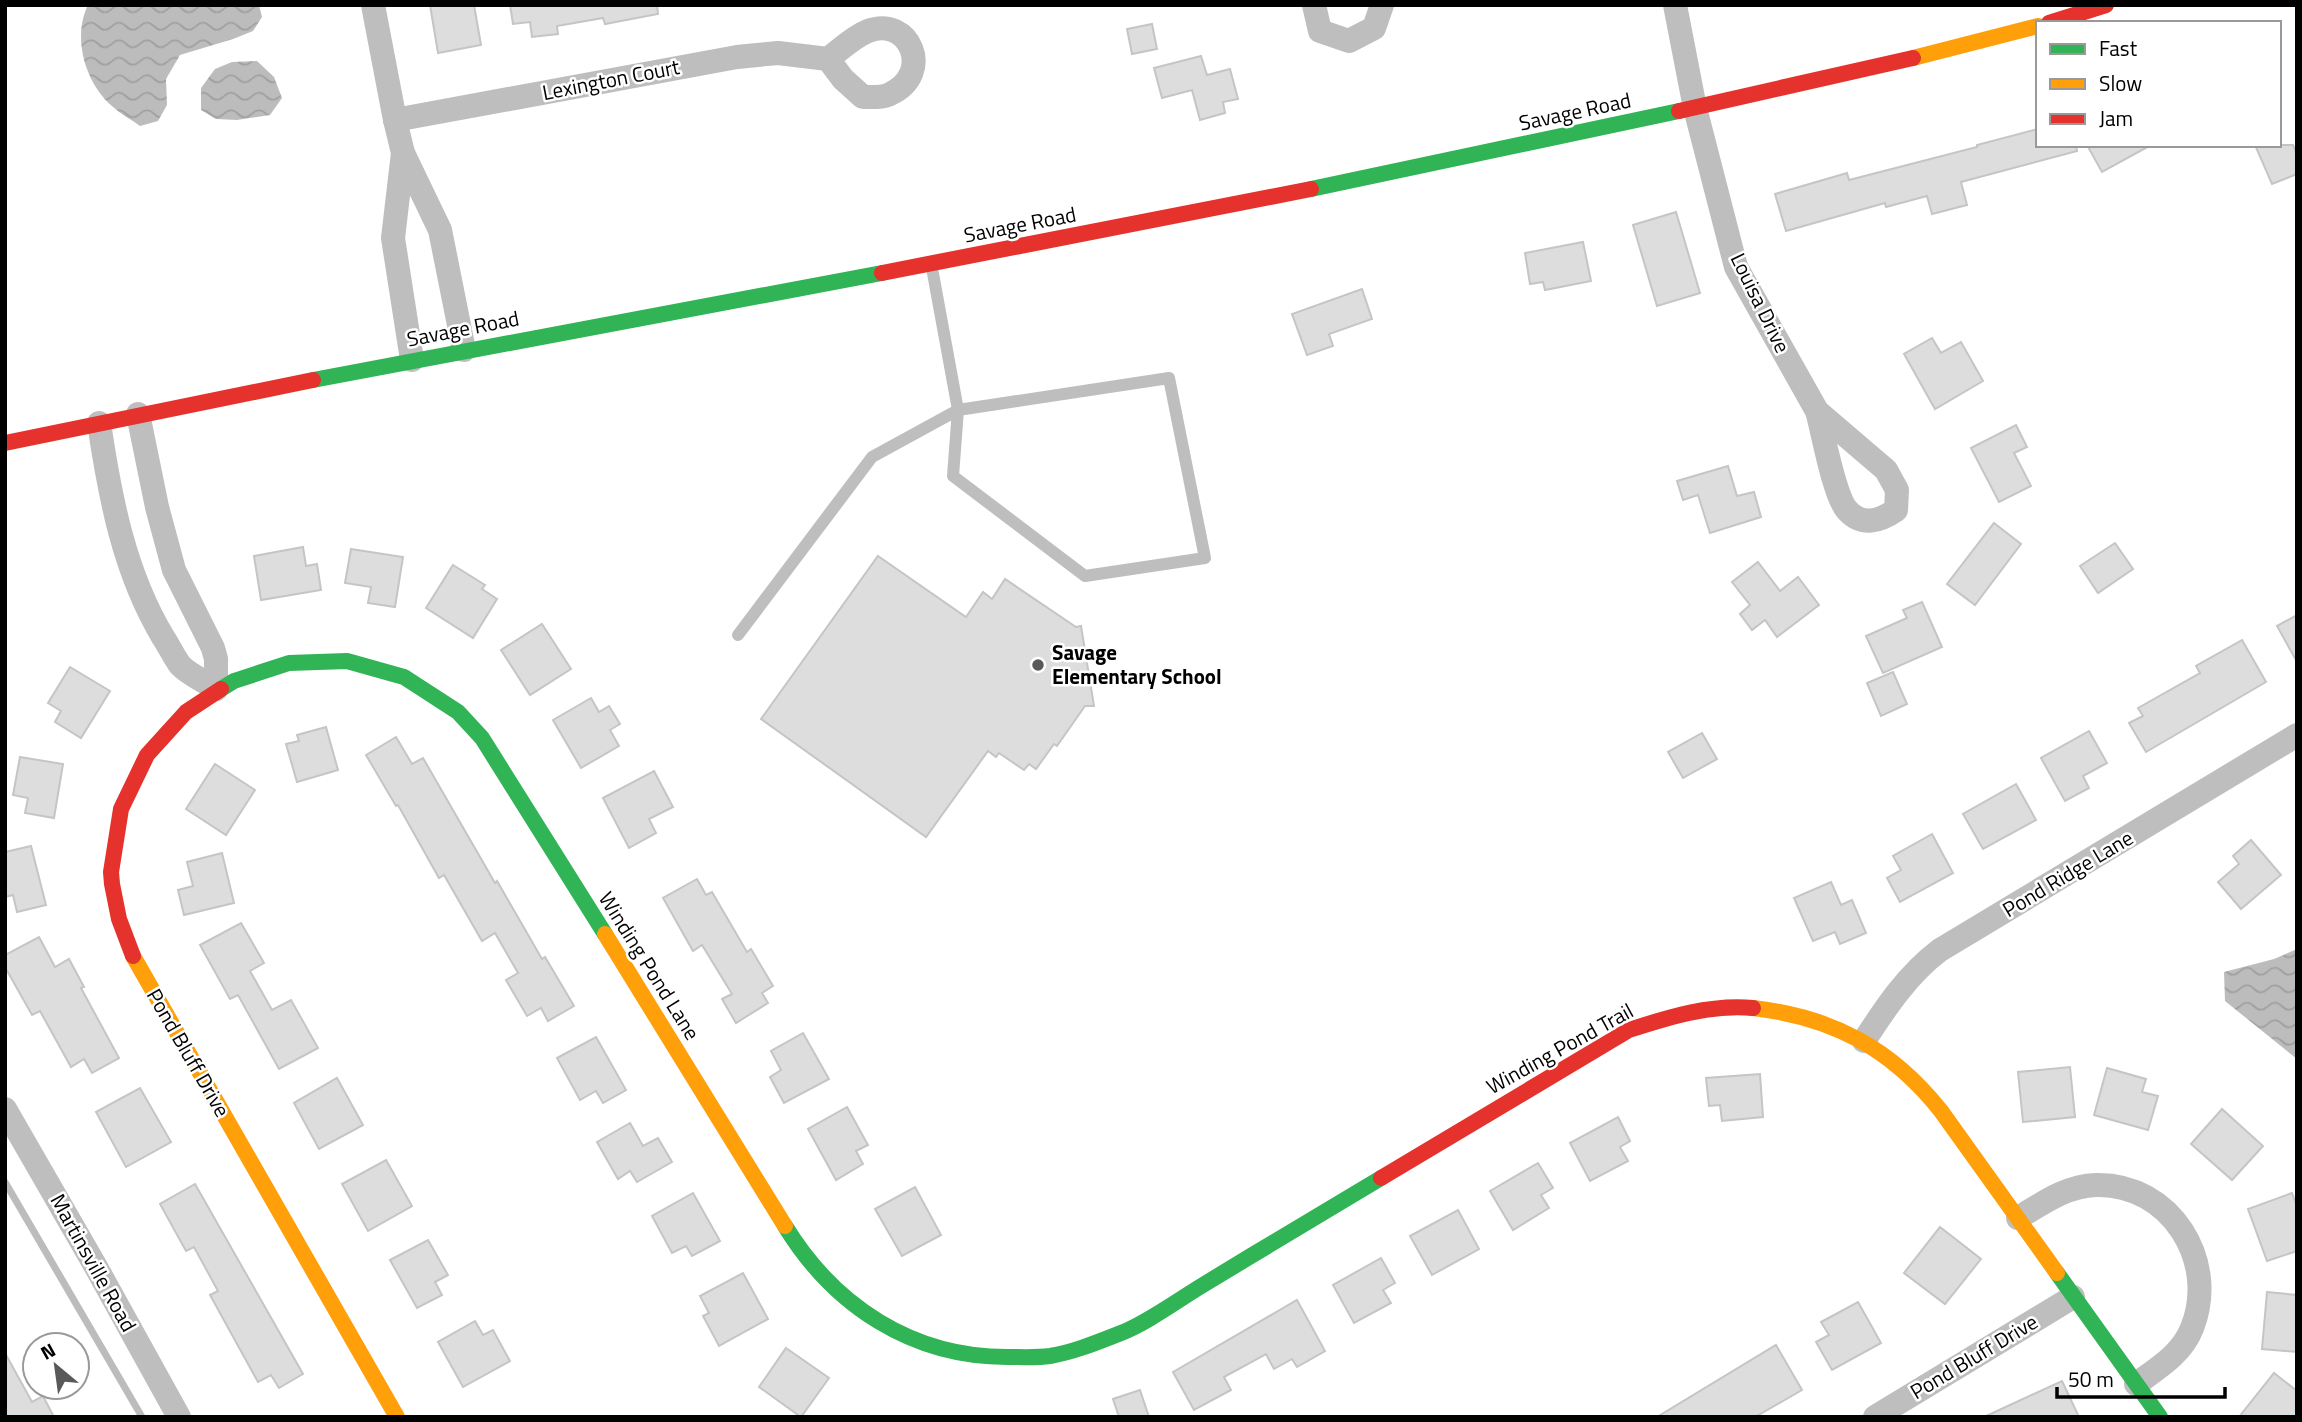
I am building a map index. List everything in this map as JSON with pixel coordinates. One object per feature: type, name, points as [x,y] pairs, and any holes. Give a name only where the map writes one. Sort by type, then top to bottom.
[{"type":"street","points":[[373,5],[403,153],[440,230],[464,350]]},
{"type":"street","points":[[1314,5],[1320,31],[1349,41],[1374,28],[1382,5]]},
{"type":"street","name":"Louisa Drive","points":[[1675,5],[1695,108],[1736,267],[1817,411]]},
{"type":"street","points":[[2055,21],[2106,5]]},
{"type":"street","name":"Savage Road","points":[[5,443],[412,360],[931,264],[1296,192],[1695,108],[1957,48],[2036,27]]},
{"type":"street","name":"Lexington Court","points":[[395,120],[737,57],[778,53],[828,60]]},
{"type":"street","points":[[403,153],[393,238],[412,360]]},
{"type":"street","points":[[138,414],[157,507],[174,570],[213,648],[216,659],[216,689]]},
{"type":"street","points":[[99,423],[118,531],[156,624],[180,665],[216,689]]},
{"type":"street","name":"Winding Pond Lane","points":[[216,689],[274,666],[304,661],[341,662],[371,666],[401,676],[433,693],[457,711],[478,732],[495,756],[809,1261],[837,1292],[857,1309],[909,1339],[956,1354],[1002,1359],[1020,1357]]},
{"type":"street","name":"Pond Bluff Drive","points":[[216,689],[181,713],[156,742],[134,775],[120,811],[113,847],[113,895],[121,931],[136,963],[397,1417]]},
{"type":"street","name":"Pond Ridge Lane","points":[[1864,1041],[1889,1003],[1922,964],[1940,950],[2297,735]]},
{"type":"street","name":"Winding Pond Trail","points":[[1020,1357],[1059,1353],[1124,1332],[1629,1030],[1658,1018],[1715,1008],[1766,1009],[1817,1020],[1864,1041],[1923,1090],[2160,1417]]},
{"type":"street","name":"Martinsville Road","points":[[5,1109],[179,1417]]},
{"type":"street","points":[[2018,1219],[2057,1194],[2096,1185],[2125,1189],[2161,1207],[2188,1237],[2201,1284],[2192,1328],[2171,1359],[2136,1384]]},
{"type":"street","name":"Pond Bluff Drive","points":[[1875,1417],[2073,1297]]},
{"type":"lane","points":[[737,635],[872,457],[958,410],[1169,378],[1205,558],[1085,576],[953,476],[958,410],[931,264]]},
{"type":"water","points":[[88,5],[259,5],[262,17],[253,31],[180,55],[166,79],[167,105],[158,121],[140,126],[115,109],[88,72],[81,45],[81,31]]},
{"type":"water","points":[[257,61],[274,77],[282,98],[270,115],[237,120],[216,119],[201,110],[201,88],[215,69],[232,62]]},
{"type":"water","points":[[2297,949],[2297,1059],[2225,1001],[2224,972],[2274,959]]},
{"type":"building","points":[[430,5],[474,5],[481,45],[438,53]]},
{"type":"building","points":[[510,5],[657,5],[658,14],[605,24],[603,18],[557,26],[558,34],[532,37],[530,22],[513,24]]},
{"type":"building","points":[[1152,24],[1157,49],[1132,54],[1127,29]]},
{"type":"building","points":[[1201,56],[1207,75],[1230,69],[1238,99],[1223,102],[1225,113],[1200,120],[1192,90],[1162,98],[1154,68]]},
{"type":"building","points":[[2036,130],[2036,147],[2076,147],[2077,151],[1961,182],[1967,205],[1932,214],[1927,196],[1886,207],[1885,203],[1786,231],[1775,194],[1847,173],[1849,180]]},
{"type":"building","points":[[2293,145],[2297,154],[2297,174],[2272,184],[2256,147]]},
{"type":"building","points":[[2088,147],[2147,147],[2102,172]]},
{"type":"building","points":[[1676,212],[1700,293],[1657,306],[1633,225]]},
{"type":"building","points":[[1583,242],[1591,281],[1545,290],[1543,282],[1530,284],[1525,253]]},
{"type":"building","points":[[1362,289],[1372,319],[1329,334],[1333,346],[1307,355],[1292,314]]},
{"type":"building","points":[[1932,338],[1941,353],[1961,342],[1983,381],[1935,409],[1904,354]]},
{"type":"building","points":[[2016,425],[2027,447],[2014,453],[2031,486],[1999,502],[1971,448]]},
{"type":"building","points":[[1728,466],[1737,496],[1754,492],[1761,517],[1710,533],[1698,495],[1683,500],[1677,481]]},
{"type":"building","points":[[1994,523],[2021,544],[1975,605],[1947,584]]},
{"type":"building","points":[[2115,543],[2133,569],[2098,593],[2080,566]]},
{"type":"building","points":[[303,547],[306,566],[317,564],[321,590],[261,600],[254,556]]},
{"type":"building","points":[[351,549],[403,557],[395,607],[368,603],[371,587],[345,583]]},
{"type":"building","points":[[878,556],[966,617],[983,592],[992,599],[1005,579],[1076,627],[1081,626],[1094,706],[1085,706],[1057,746],[1054,744],[1036,769],[1029,764],[1024,770],[999,753],[996,757],[988,751],[926,837],[761,719]]},
{"type":"building","points":[[1758,562],[1780,591],[1798,577],[1819,605],[1777,637],[1765,620],[1752,630],[1740,614],[1750,605],[1732,582]]},
{"type":"building","points":[[453,565],[485,585],[482,589],[497,599],[473,638],[426,608]]},
{"type":"building","points":[[1922,602],[1942,647],[1883,673],[1866,636],[1907,618],[1903,610]]},
{"type":"building","points":[[2297,615],[2297,662],[2277,626]]},
{"type":"building","points":[[542,624],[571,669],[530,695],[501,650]]},
{"type":"building","points":[[2242,640],[2266,682],[2146,752],[2129,723],[2143,716],[2138,708],[2200,673],[2196,666]]},
{"type":"building","points":[[70,667],[110,691],[81,738],[55,722],[61,711],[48,703]]},
{"type":"building","points":[[1893,672],[1907,704],[1881,716],[1867,683]]},
{"type":"building","points":[[591,698],[599,712],[609,706],[620,724],[610,730],[619,746],[581,768],[553,720]]},
{"type":"building","points":[[326,727],[338,770],[297,782],[286,744],[299,741],[297,735]]},
{"type":"building","points":[[2089,731],[2107,763],[2083,776],[2089,788],[2065,801],[2041,758]]},
{"type":"building","points":[[1702,733],[1717,759],[1683,778],[1668,752]]},
{"type":"building","points":[[396,737],[412,764],[423,758],[495,883],[497,881],[542,959],[545,957],[574,1006],[548,1021],[541,1008],[527,1016],[506,980],[518,973],[495,933],[482,941],[444,875],[439,878],[366,755]]},
{"type":"building","points":[[20,757],[63,764],[54,818],[25,813],[28,798],[13,795]]},
{"type":"building","points":[[215,764],[255,790],[226,835],[186,809]]},
{"type":"building","points":[[654,771],[673,807],[649,819],[656,833],[629,848],[603,798]]},
{"type":"building","points":[[2016,784],[2036,820],[1983,849],[1963,814]]},
{"type":"building","points":[[1932,834],[1953,873],[1900,902],[1887,878],[1901,870],[1893,856]]},
{"type":"building","points":[[2251,840],[2281,875],[2241,909],[2218,882],[2239,864],[2233,856]]},
{"type":"building","points":[[31,846],[46,905],[17,912],[13,895],[5,897],[5,852]]},
{"type":"building","points":[[222,853],[234,903],[184,915],[178,890],[193,886],[187,862]]},
{"type":"building","points":[[697,879],[706,895],[712,892],[747,952],[751,949],[773,986],[762,993],[768,1003],[736,1023],[722,999],[732,994],[702,945],[693,951],[663,898]]},
{"type":"building","points":[[1831,882],[1841,905],[1852,900],[1866,933],[1840,944],[1835,932],[1813,941],[1794,898]]},
{"type":"building","points":[[241,923],[264,963],[250,971],[272,1010],[291,1000],[318,1048],[279,1069],[238,995],[230,999],[200,945]]},
{"type":"building","points":[[39,937],[55,967],[69,959],[84,987],[81,988],[119,1058],[92,1073],[84,1059],[71,1067],[40,1011],[32,1015],[5,967],[5,955]]},
{"type":"building","points":[[803,1033],[829,1079],[784,1103],[770,1077],[781,1070],[771,1051]]},
{"type":"building","points":[[596,1037],[626,1090],[603,1103],[596,1091],[580,1100],[557,1058]]},
{"type":"building","points":[[2070,1067],[2075,1117],[2023,1122],[2018,1072]]},
{"type":"building","points":[[2107,1068],[2146,1079],[2142,1092],[2158,1096],[2148,1130],[2094,1115]]},
{"type":"building","points":[[1760,1074],[1763,1117],[1722,1121],[1720,1105],[1709,1106],[1706,1078]]},
{"type":"building","points":[[337,1078],[363,1125],[319,1149],[294,1103]]},
{"type":"building","points":[[140,1088],[171,1142],[126,1167],[96,1112]]},
{"type":"building","points":[[847,1107],[868,1145],[856,1151],[863,1164],[836,1180],[808,1129]]},
{"type":"building","points":[[2222,1109],[2263,1146],[2232,1180],[2191,1144]]},
{"type":"building","points":[[1618,1117],[1630,1141],[1620,1147],[1628,1161],[1590,1181],[1570,1143]]},
{"type":"building","points":[[630,1123],[643,1146],[658,1138],[672,1162],[637,1182],[630,1171],[618,1179],[597,1142]]},
{"type":"building","points":[[386,1160],[412,1206],[368,1231],[342,1184]]},
{"type":"building","points":[[1538,1163],[1553,1188],[1541,1195],[1549,1208],[1513,1230],[1490,1191]]},
{"type":"building","points":[[195,1184],[303,1374],[279,1388],[271,1375],[258,1382],[210,1295],[218,1291],[194,1247],[186,1251],[160,1204]]},
{"type":"building","points":[[915,1187],[941,1235],[902,1256],[875,1209]]},
{"type":"building","points":[[693,1193],[720,1241],[692,1256],[686,1246],[672,1253],[652,1216]]},
{"type":"building","points":[[2292,1193],[2297,1206],[2297,1251],[2267,1261],[2248,1209]]},
{"type":"building","points":[[1458,1210],[1479,1249],[1432,1275],[1410,1236]]},
{"type":"building","points":[[1940,1227],[1981,1259],[1945,1304],[1904,1273]]},
{"type":"building","points":[[428,1240],[448,1275],[435,1282],[442,1295],[417,1308],[390,1260]]},
{"type":"building","points":[[1381,1258],[1395,1283],[1383,1290],[1391,1303],[1354,1323],[1333,1285]]},
{"type":"building","points":[[743,1273],[768,1319],[719,1346],[703,1316],[709,1313],[700,1296]]},
{"type":"building","points":[[2267,1292],[2297,1295],[2297,1352],[2262,1349]]},
{"type":"building","points":[[1297,1300],[1325,1351],[1297,1367],[1292,1359],[1274,1369],[1266,1354],[1224,1377],[1231,1390],[1194,1410],[1173,1372]]},
{"type":"building","points":[[1858,1302],[1881,1343],[1832,1370],[1816,1342],[1829,1335],[1821,1322]]},
{"type":"building","points":[[475,1321],[483,1335],[493,1330],[510,1361],[463,1387],[438,1342]]},
{"type":"building","points":[[1776,1345],[1802,1390],[1755,1417],[1657,1417]]},
{"type":"building","points":[[786,1348],[829,1378],[801,1417],[759,1387]]},
{"type":"building","points":[[5,1353],[21,1382],[21,1401],[46,1401],[54,1417],[5,1417]]},
{"type":"building","points":[[2274,1373],[2297,1391],[2297,1417],[2239,1417]]},
{"type":"building","points":[[2062,1381],[2079,1417],[1984,1417]]},
{"type":"building","points":[[1140,1390],[1149,1417],[1119,1417],[1113,1399]]},
{"type":"waterway","points":[[5,1182],[142,1417]]},
{"type":"traffic: fast","points":[[1311,189],[1679,111]]},
{"type":"traffic: fast","points":[[313,380],[882,273]]},
{"type":"traffic: fast","points":[[221,689],[234,681],[289,663],[347,661],[404,677],[458,712],[482,738],[605,934]]},
{"type":"traffic: fast","points":[[785,1226],[805,1255],[852,1303],[879,1322],[908,1337],[939,1348],[972,1355],[1045,1357],[1086,1346],[1141,1323],[1381,1178]]},
{"type":"traffic: fast","points":[[2057,1273],[2160,1417]]},
{"type":"traffic: slow","points":[[1913,58],[2036,27]]},
{"type":"traffic: slow","points":[[605,934],[785,1226]]},
{"type":"traffic: slow","points":[[133,956],[397,1417]]},
{"type":"traffic: slow","points":[[1753,1008],[1782,1012],[1834,1028],[1858,1039],[1902,1070],[1941,1111],[2057,1273]]},
{"type":"traffic: jam","points":[[2055,21],[2106,5]]},
{"type":"traffic: jam","points":[[1679,111],[1913,58]]},
{"type":"traffic: jam","points":[[882,273],[1311,189]]},
{"type":"traffic: jam","points":[[5,443],[313,380]]},
{"type":"traffic: jam","points":[[133,956],[119,919],[111,872],[121,809],[147,755],[186,712],[221,689]]},
{"type":"traffic: jam","points":[[1381,1178],[1629,1030],[1706,1010],[1753,1008]]},
{"type":"place","name":"Savage Elementary School","points":[[1038,665]]}]
